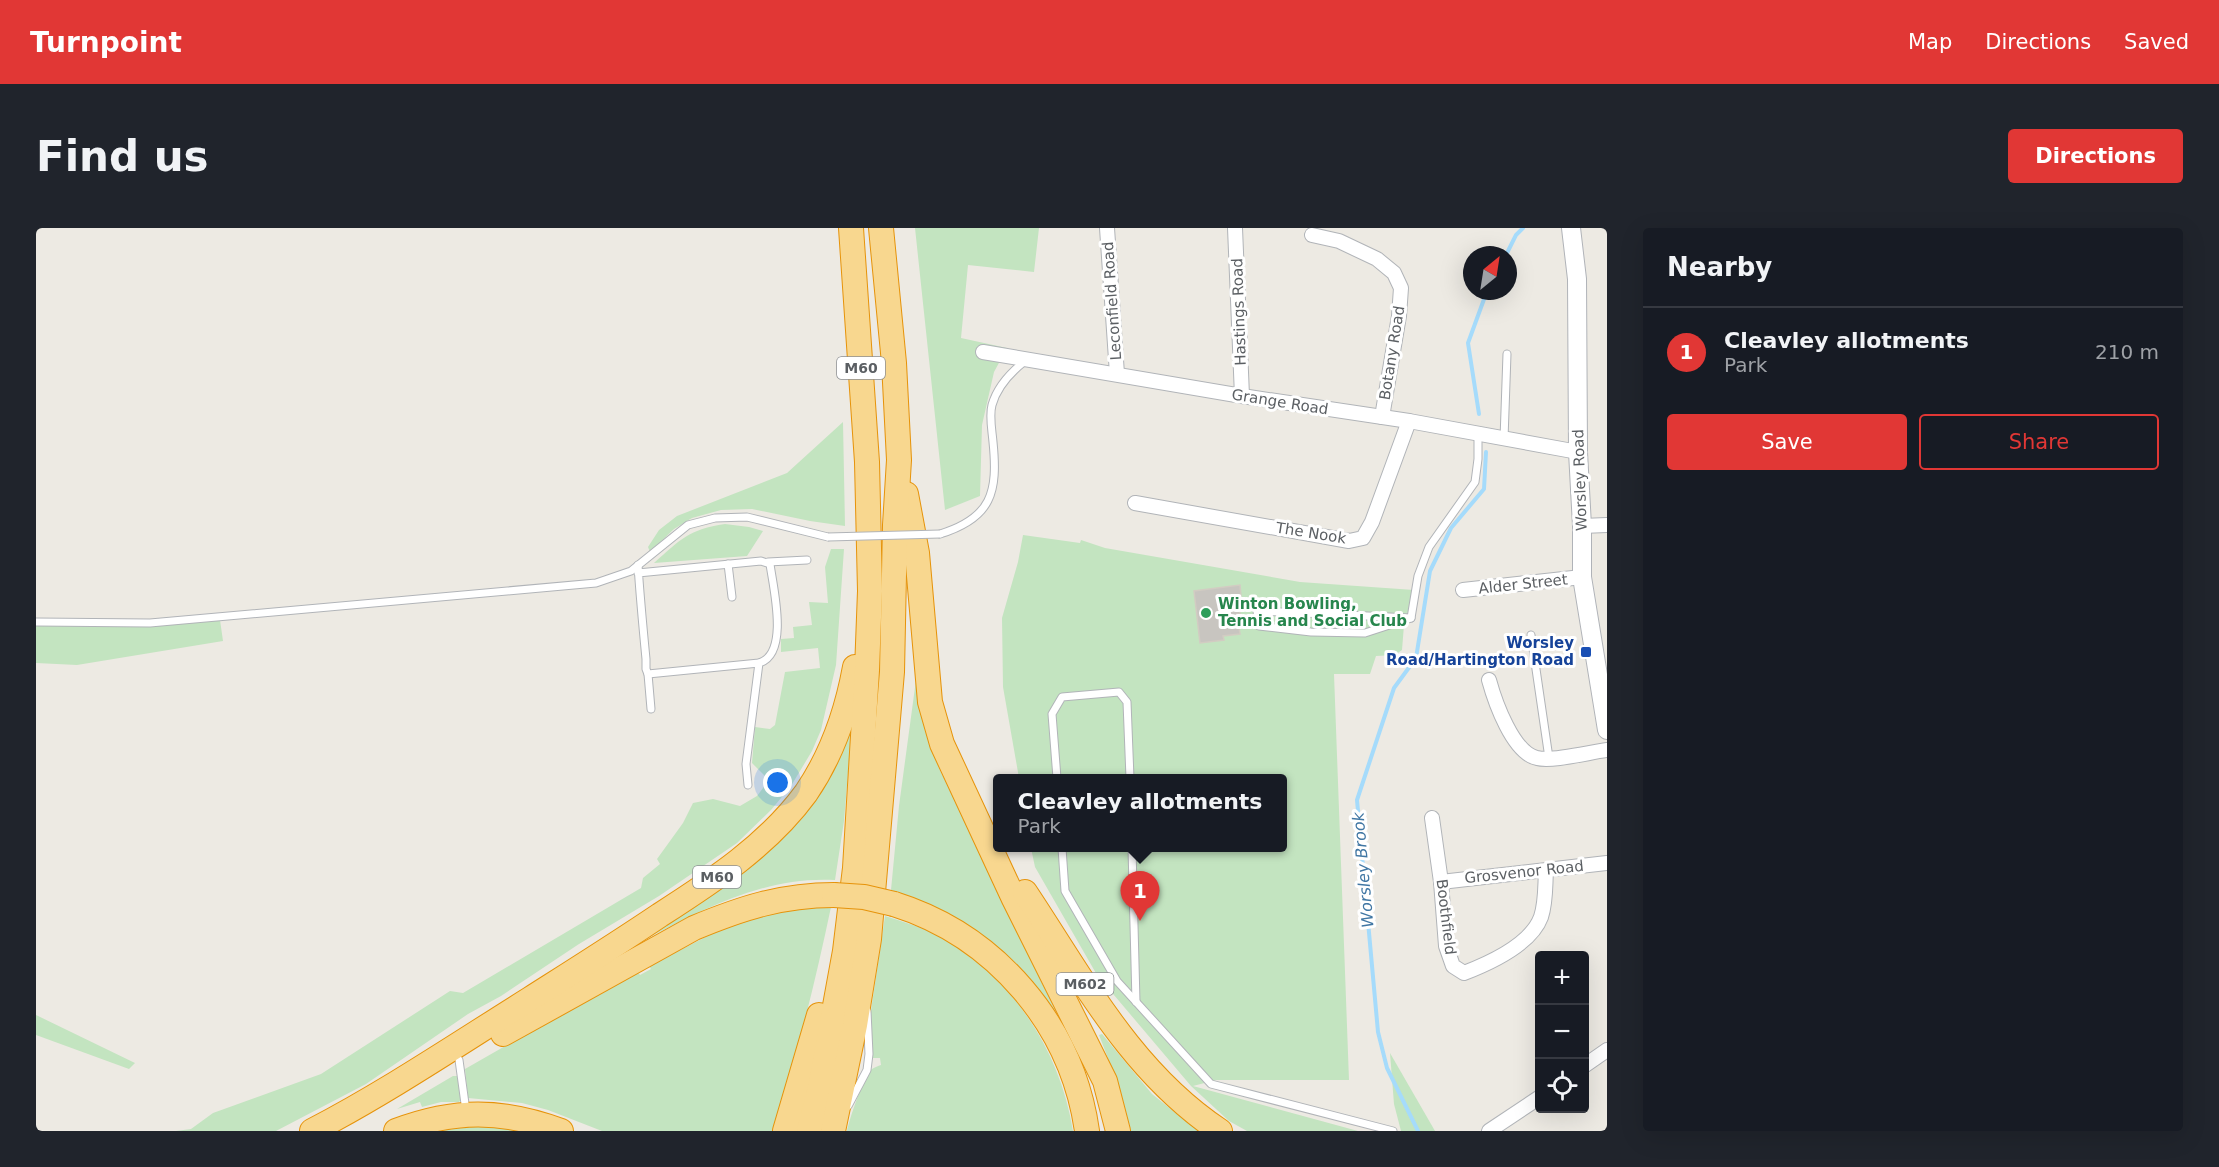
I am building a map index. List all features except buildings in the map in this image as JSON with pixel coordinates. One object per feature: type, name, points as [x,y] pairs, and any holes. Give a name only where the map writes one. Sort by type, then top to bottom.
[{"type":"highway","name":"M60","points":[[809,1131],[820,1088],[845,951],[855,868],[868,659],[870,591],[867,462],[851,228]]},
{"type":"highway","name":"M60","points":[[834,1131],[869,939],[892,672],[895,525],[899,459],[894,363],[881,228]]},
{"type":"highway","name":"M60","points":[[899,459],[917,553],[930,702],[942,744],[975,814]]},
{"type":"highway","name":"M60","points":[[312,1131],[364,1102],[706,886],[747,854],[793,808],[828,755],[850,694],[863,613],[868,509]]},
{"type":"highway","points":[[975,814],[1014,899],[1105,1081],[1118,1131]]},
{"type":"highway","name":"M602","points":[[975,814],[993,842]]},
{"type":"highway","name":"M602","points":[[1000,852],[1108,1020],[1128,1046],[1176,1097],[1220,1131]]},
{"type":"highway","name":"M60","points":[[785,1131],[818,1022],[855,868]]},
{"type":"highway","name":"M60","points":[[338,1131],[556,1004],[694,928],[773,900],[794,896],[834,895],[864,897],[922,914],[954,930],[986,952],[1022,987],[1039,1009],[1062,1047],[1077,1084],[1087,1131]]},
{"type":"highway","points":[[396,1131],[425,1121],[466,1114],[495,1114],[521,1118],[561,1131]]},
{"type":"main road","name":"Worsley Road","points":[[1571,228],[1577,279],[1578,453],[1582,578],[1607,730]]},
{"type":"street","name":"Leconfield Road","points":[[1107,228],[1117,375]]},
{"type":"street","name":"Hastings Road","points":[[1235,228],[1242,396]]},
{"type":"street","name":"Botany Road","points":[[1312,235],[1339,242],[1377,259],[1394,273],[1401,288],[1399,316],[1382,417]]},
{"type":"street","name":"Grange Road","points":[[982,352],[1242,396],[1409,421],[1578,453]]},
{"type":"street","name":"The Nook","points":[[1135,503],[1349,541],[1363,538],[1372,522],[1409,421]]},
{"type":"street","points":[[1582,526],[1607,525]]},
{"type":"street","name":"Alder Street","points":[[1463,590],[1582,578]]},
{"type":"street","points":[[1489,680],[1516,743],[1530,756],[1538,759],[1607,750]]},
{"type":"street","name":"Boothfield","points":[[1432,818],[1442,882],[1446,946],[1453,966],[1464,973],[1484,966],[1528,938],[1541,918],[1545,900],[1546,871]]},
{"type":"street","name":"Grosvenor Road","points":[[1442,882],[1607,863]]},
{"type":"street","points":[[1589,1063],[1607,1050]]},
{"type":"street","points":[[1489,1131],[1535,1100]]},
{"type":"lane","points":[[1504,439],[1507,354]]},
{"type":"lane","points":[[638,569],[688,525],[715,518],[747,518],[828,537],[940,534],[960,528],[978,516],[992,493],[996,470],[991,425],[992,406],[999,390],[1012,372],[1027,360]]},
{"type":"lane","points":[[1411,618],[1419,576],[1429,548],[1443,524],[1475,482],[1478,434]]},
{"type":"lane","points":[[36,622],[150,623],[596,583],[638,569],[807,560]]},
{"type":"lane","points":[[648,674],[759,663],[767,659],[777,639],[777,618],[768,562]]},
{"type":"lane","points":[[728,564],[732,597]]},
{"type":"lane","points":[[638,569],[651,709]]},
{"type":"lane","points":[[1257,611],[1411,618],[1365,633],[1311,633],[1259,626],[1257,611]]},
{"type":"lane","points":[[1531,635],[1549,758]]},
{"type":"lane","points":[[748,785],[746,764],[759,663]]},
{"type":"lane","points":[[1057,774],[1052,714],[1062,697],[1119,692],[1128,702],[1130,774]]},
{"type":"lane","points":[[1062,852],[1065,891],[1117,981],[1211,1084],[1393,1131]]},
{"type":"lane","points":[[1132,852],[1136,1002]]},
{"type":"lane","points":[[459,1060],[466,1114]]},
{"type":"green space","points":[[915,228],[1039,228],[1034,272],[968,265],[961,338],[1007,348],[994,372],[982,425],[980,496],[945,510]]},
{"type":"green space","points":[[843,422],[845,526],[752,509],[721,510],[692,518],[674,529],[650,552],[648,547],[659,530],[677,516],[787,473]]},
{"type":"green space","points":[[725,524],[763,531],[747,556],[654,563],[694,532]]},
{"type":"green space","points":[[1023,535],[1080,543],[1081,540],[1105,548],[1300,582],[1414,590],[1404,625],[1402,650],[1395,655],[1376,656],[1370,674],[1334,674],[1349,1080],[1216,1080],[1193,1086],[1358,1131],[1247,1131],[1229,1121],[1191,1086],[1097,975],[1035,867],[1032,852],[1287,852],[1287,774],[1018,774],[1003,687],[1002,618]]},
{"type":"green space","points":[[831,549],[844,549],[836,665],[821,730],[812,751],[791,786],[771,810],[737,843],[659,896],[579,944],[501,996],[468,1014],[366,1084],[276,1131],[176,1131],[191,1129],[213,1113],[321,1074],[450,991],[463,993],[641,888],[643,878],[660,864],[657,859],[683,823],[693,803],[713,799],[740,806],[757,796],[769,780],[752,763],[755,727],[770,729],[775,725],[785,672],[820,668],[818,648],[781,652],[781,639],[794,638],[793,627],[812,625],[809,602],[828,603],[825,567]]},
{"type":"green space","points":[[220,620],[223,641],[77,665],[36,663],[36,625]]},
{"type":"green space","points":[[916,680],[925,731],[939,768],[1062,1025],[933,907],[891,890],[899,806]]},
{"type":"green space","points":[[854,700],[844,821],[835,880],[783,883],[759,889],[711,907],[642,941],[754,862]]},
{"type":"green space","points":[[831,907],[805,1020],[772,1131],[602,1131],[548,1110],[522,1103],[468,1098],[465,1069],[637,971],[640,975],[651,969],[649,966],[729,925],[783,909]]},
{"type":"green space","points":[[885,916],[924,929],[953,945],[1003,986],[1024,1011],[1055,1068],[1066,1099],[1073,1131],[847,1131],[865,1080],[872,1069],[881,1065],[880,1058],[872,1058],[871,1010]]},
{"type":"green space","points":[[36,1015],[135,1063],[129,1069],[36,1035]]},
{"type":"green space","points":[[1102,1034],[1152,1094],[1198,1131],[1131,1131],[1120,1089],[1099,1035]]},
{"type":"green space","points":[[1390,1053],[1435,1131],[1401,1131],[1394,1104]]},
{"type":"green space","points":[[453,1076],[459,1076],[462,1098],[459,1102],[441,1102],[422,1107],[420,1102],[397,1109]]},
{"type":"green space","points":[[481,1124],[531,1131],[421,1131]]},
{"type":"waterway","name":"Worsley Brook","points":[[1510,246],[1523,228]]},
{"type":"waterway","name":"Worsley Brook","points":[[1479,414],[1468,343],[1484,300]]},
{"type":"waterway","name":"Worsley Brook","points":[[1418,1131],[1387,1068],[1378,1032],[1357,800],[1394,688],[1416,658],[1430,571],[1451,528],[1484,489],[1486,452]]},
{"type":"place","name":"Winton Bowling, Tennis and Social Club","points":[[1206,613]]},
{"type":"place","name":"Worsley Road/Hartington Road","points":[[1586,652]]},
{"type":"place","name":"Cleavley allotments","points":[[1140,921]]}]
